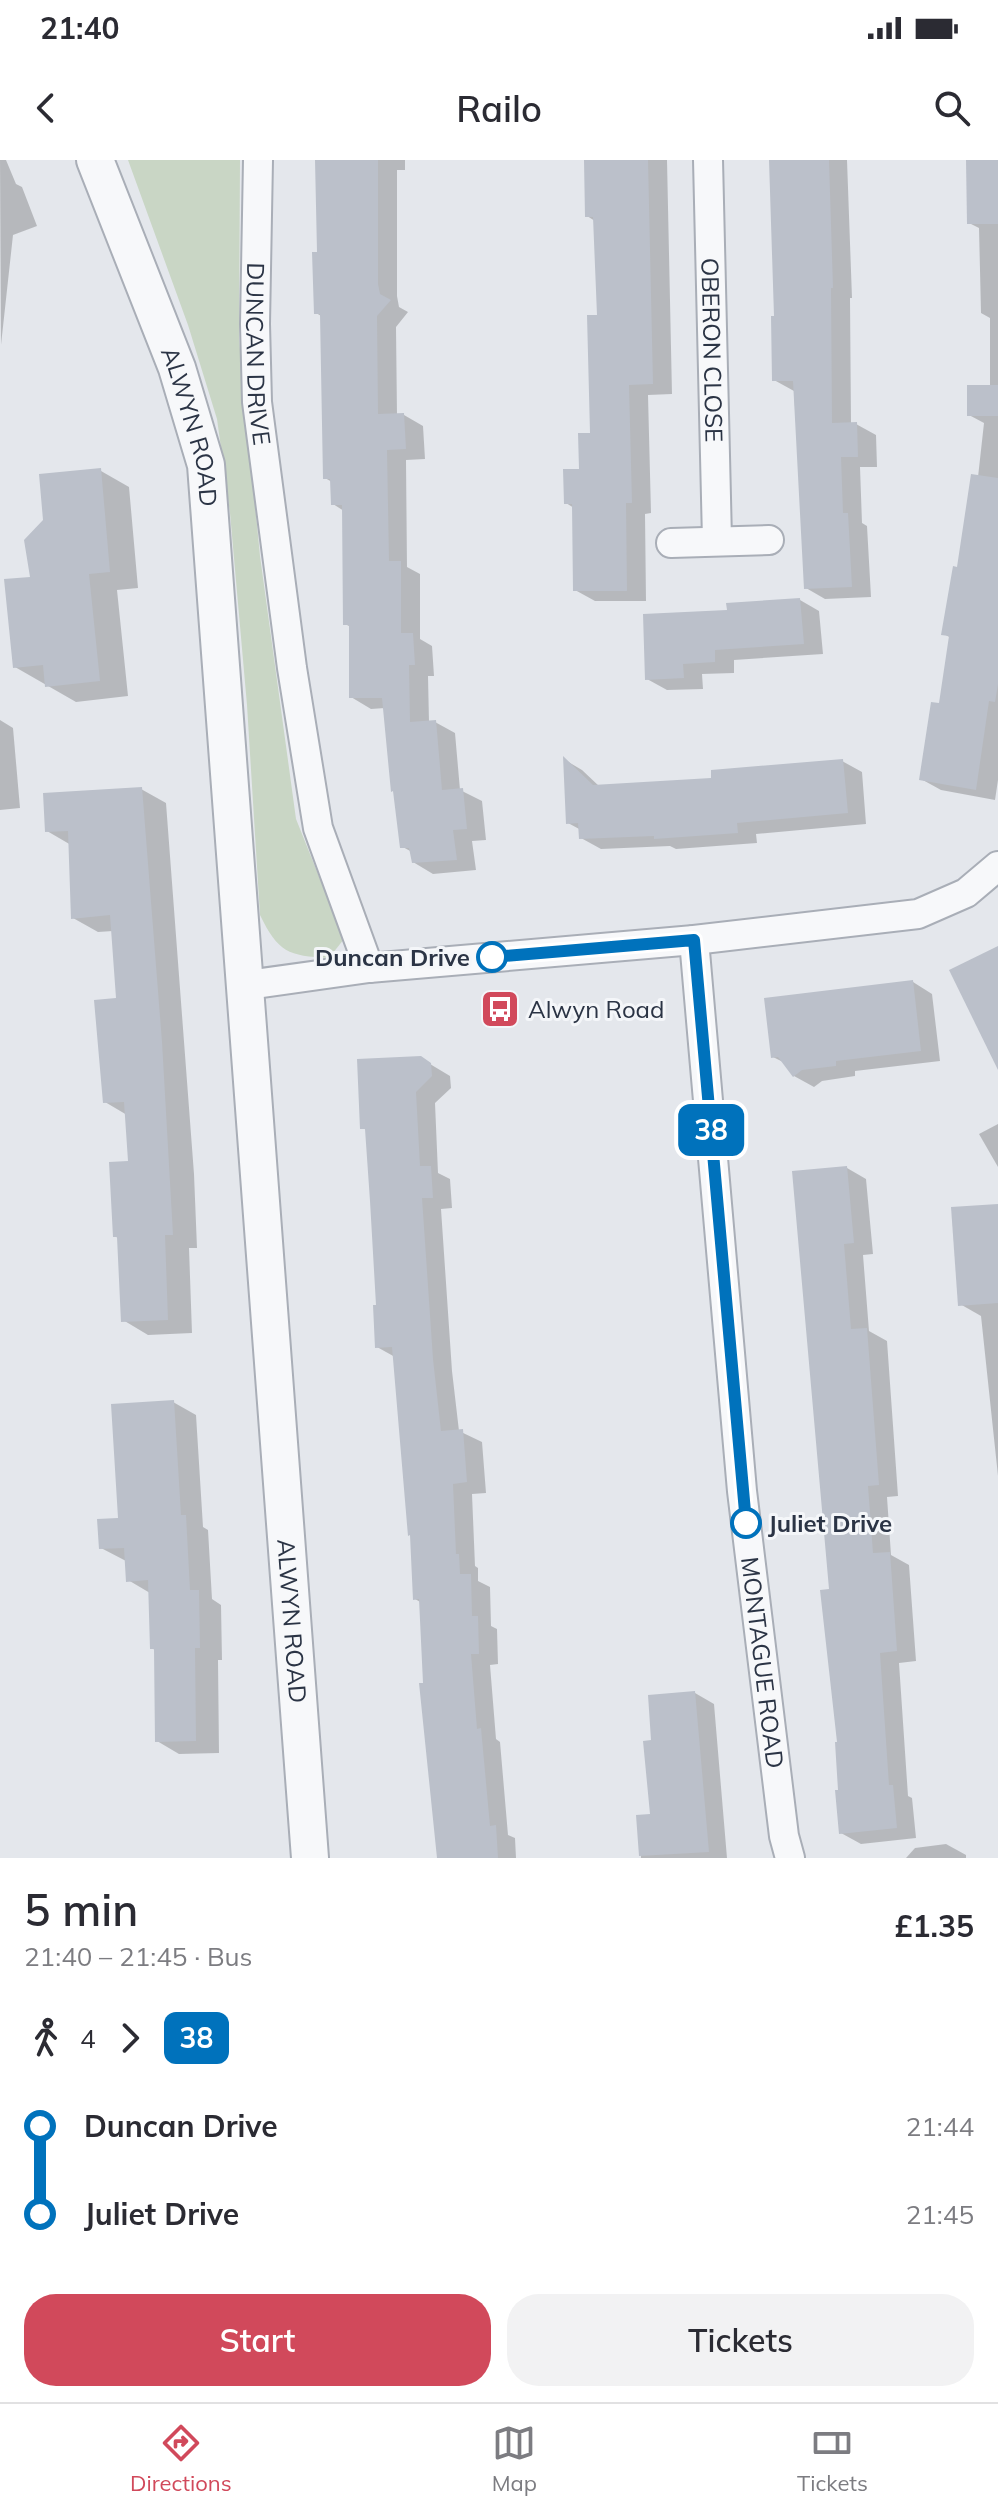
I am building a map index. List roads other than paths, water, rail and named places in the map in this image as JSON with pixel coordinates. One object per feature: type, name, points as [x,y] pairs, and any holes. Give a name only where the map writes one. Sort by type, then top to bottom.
[{"type":"street","name":"ALWYN ROAD","points":[[95,160],[177,368],[206,465],[310,1858]]},
{"type":"street","name":"DUNCAN DRIVE","points":[[258,160],[257,402],[292,668],[318,828],[369,968]]},
{"type":"street","name":"OBERON CLOSE","points":[[708,160],[717,540]]},
{"type":"street","points":[[671,543],[769,540]]},
{"type":"street","points":[[247,985],[369,968],[694,940],[918,914],[966,893],[998,866]]},
{"type":"street","name":"MONTAGUE ROAD","points":[[694,940],[742,1491],[784,1836],[790,1858]]},
{"type":"place","name":"Duncan Drive","points":[[492,957]]},
{"type":"place","name":"Alwyn Road","points":[[500,1009]]},
{"type":"place","name":"Juliet Drive","points":[[746,1523]]}]
